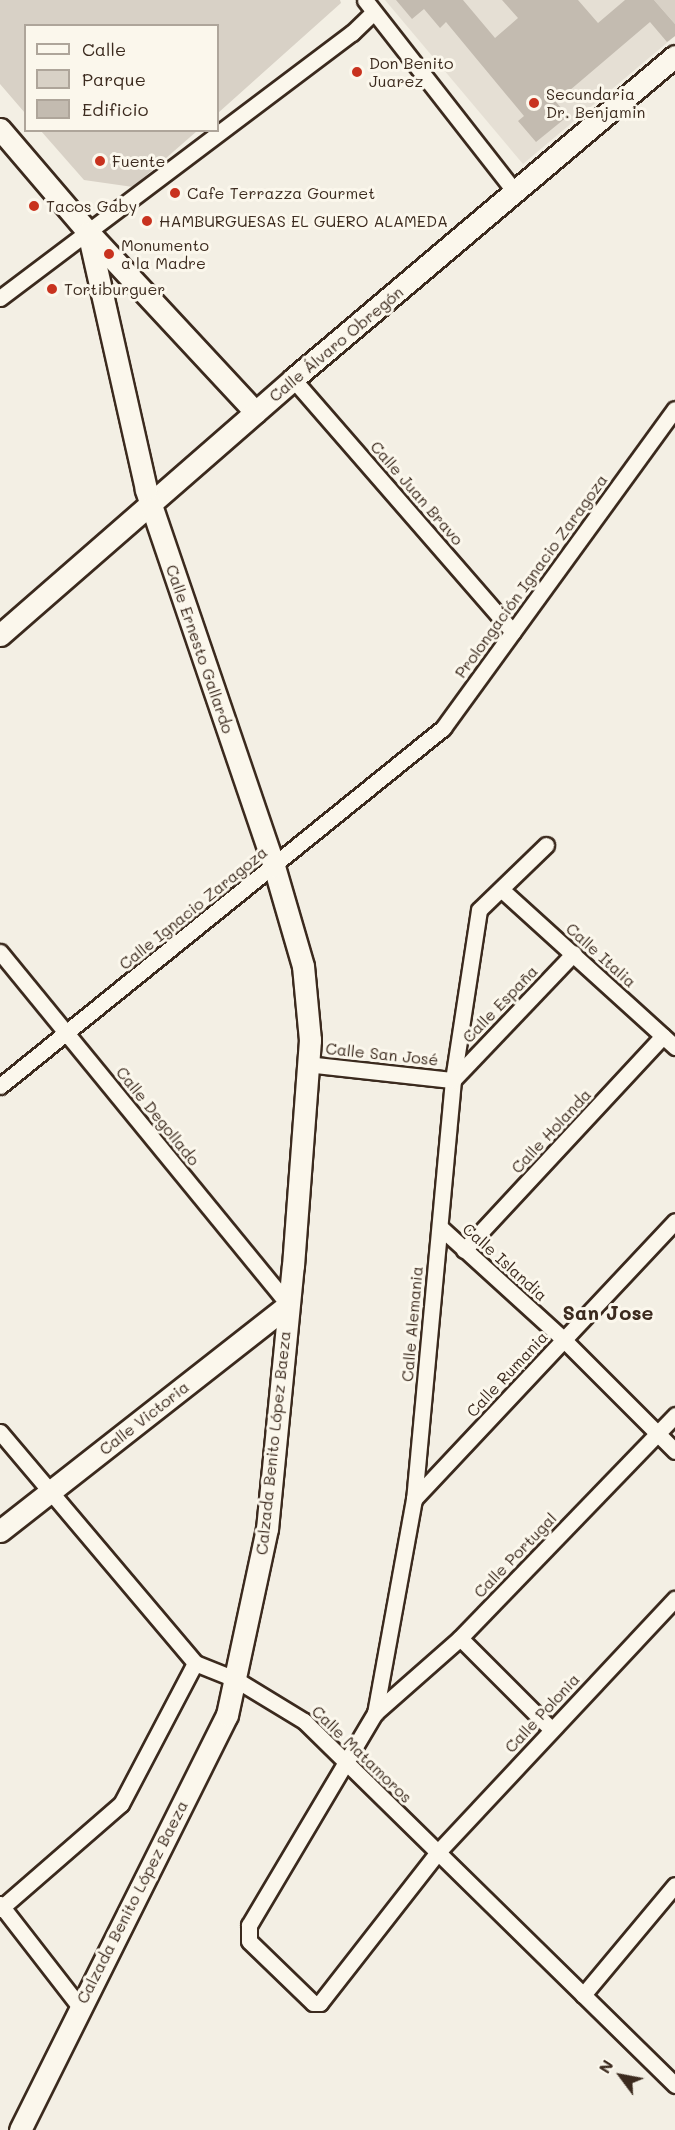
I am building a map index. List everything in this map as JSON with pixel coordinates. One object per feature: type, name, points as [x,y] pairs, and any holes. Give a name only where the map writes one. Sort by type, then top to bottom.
[{"type":"street","points":[[0,298],[352,33],[369,6],[516,193]]},
{"type":"street","name":"Calle Álvaro Obregón","points":[[0,635],[293,379],[516,193],[675,56]]},
{"type":"street","points":[[0,129],[88,232],[255,412]]},
{"type":"street","name":"Calle Ernesto Gallardo","points":[[88,232],[151,505],[274,866],[307,991],[308,1064]]},
{"type":"street","name":"Calle Juan Bravo","points":[[293,379],[513,632]]},
{"type":"street","name":"Prolongación Ignacio Zaragoza","points":[[408,756],[442,728],[672,420]]},
{"type":"street","name":"Calle Ignacio Zaragoza","points":[[0,1086],[408,756]]},
{"type":"street","name":"Calle Alemania","points":[[347,1764],[375,1713],[414,1499],[453,1080],[479,910],[546,845]]},
{"type":"street","name":"Calle Italia","points":[[502,890],[675,1047]]},
{"type":"street","name":"Calle Degollado","points":[[0,952],[287,1305]]},
{"type":"street","name":"Calle España","points":[[453,1080],[573,953]]},
{"type":"street","name":"Calle Holanda","points":[[464,1250],[663,1036]]},
{"type":"street","name":"Calle San José","points":[[308,1064],[453,1080]]},
{"type":"street","name":"Calzada Benito López Baeza","points":[[20,2130],[79,2006],[226,1715],[267,1530],[308,1064]]},
{"type":"street","name":"Calle Rumania","points":[[414,1499],[675,1221]]},
{"type":"street","name":"Calle Islandia","points":[[440,1227],[564,1340],[675,1451]]},
{"type":"street","name":"Calle Victoria","points":[[0,1531],[287,1305]]},
{"type":"street","name":"Calle Portugal","points":[[375,1713],[460,1638],[675,1415]]},
{"type":"street","name":"Calle Matamoros","points":[[0,1432],[195,1663],[235,1679],[304,1721],[675,2085]]},
{"type":"street","name":"Calle Polonia","points":[[347,1764],[249,1925],[249,1941],[313,2003],[320,2003],[438,1852],[675,1599]]},
{"type":"street","points":[[460,1638],[550,1730]]},
{"type":"street","points":[[79,2006],[1,1907],[121,1804],[195,1663]]},
{"type":"street","points":[[584,1995],[675,1885]]},
{"type":"shaded area","name":"Secundaria Dr. Benjamin","points":[[385,0],[654,0],[675,36],[523,164]]},
{"type":"green space","points":[[0,0],[340,0],[341,3],[219,112],[219,24],[24,24],[24,112],[0,84]]},
{"type":"green space","points":[[654,0],[675,0],[675,24]]},
{"type":"green space","points":[[42,132],[196,132],[133,187],[84,180]]},
{"type":"building","points":[[396,0],[463,0],[495,38],[518,18],[502,0],[578,0],[598,23],[625,0],[654,0],[675,24],[675,36],[667,42],[650,22],[556,102],[568,116],[536,142],[518,121],[524,116],[446,22],[440,28],[424,9],[412,19]]},
{"type":"place","name":"Don Benito Juarez","points":[[357,72]]},
{"type":"place","name":"Secundaria Dr. Benjamin","points":[[534,103]]},
{"type":"place","name":"Fuente","points":[[100,161]]},
{"type":"place","name":"Cafe Terrazza Gourmet","points":[[175,193]]},
{"type":"place","name":"Tacos Gaby","points":[[34,206]]},
{"type":"place","name":"HAMBURGUESAS EL GUERO ALAMEDA","points":[[147,221]]},
{"type":"place","name":"Monumento a la Madre","points":[[109,254]]},
{"type":"place","name":"Tortiburguer","points":[[52,289]]},
{"type":"district","name":"San Jose","points":[[608,1312]]}]
